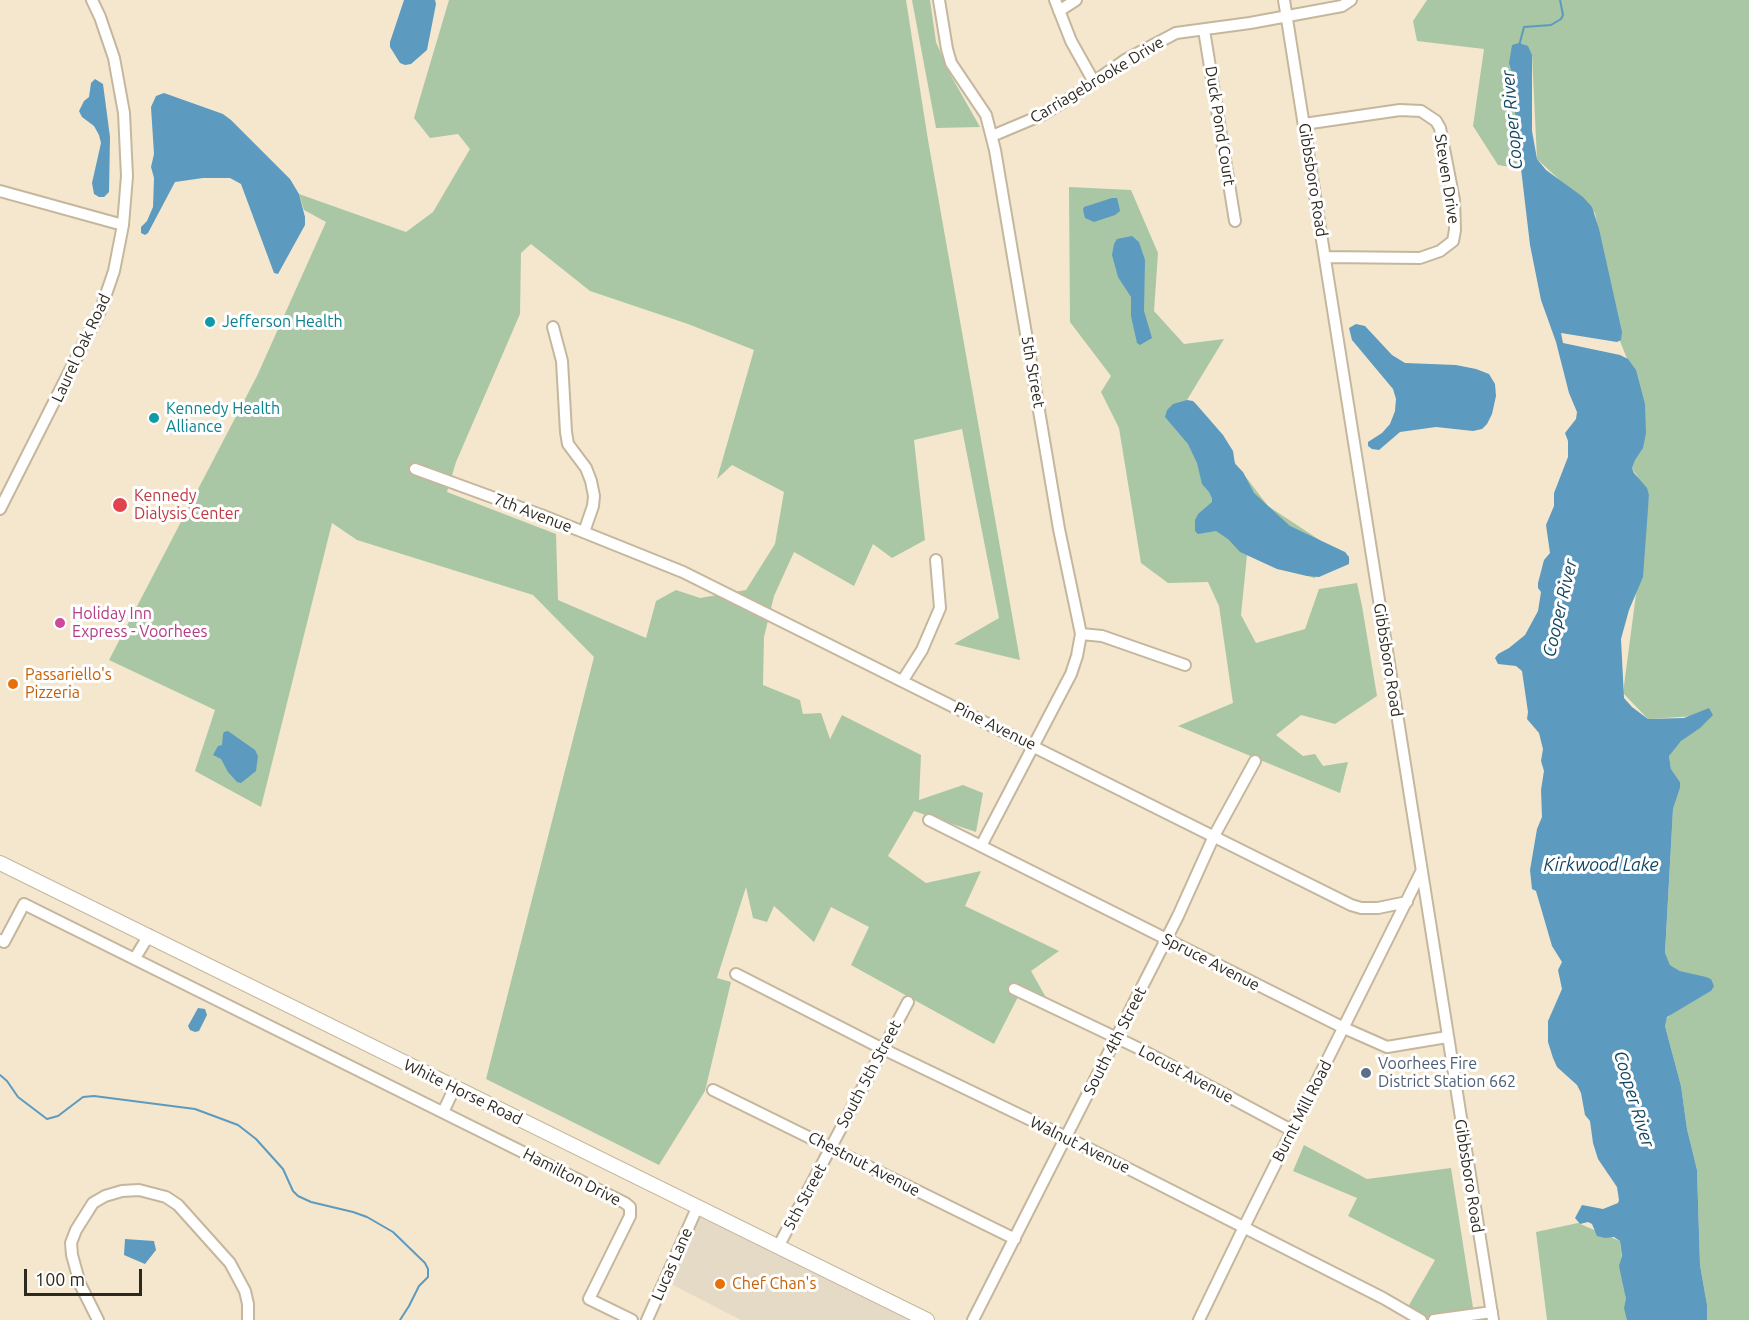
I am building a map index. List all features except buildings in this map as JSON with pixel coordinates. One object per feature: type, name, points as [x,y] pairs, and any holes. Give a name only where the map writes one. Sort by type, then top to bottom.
[{"type":"main road","name":"White Horse Road","points":[[0,862],[927,1320]]},
{"type":"street","name":"Laurel Oak Road","points":[[0,509],[101,309],[114,271],[123,225],[127,176],[124,113],[114,58],[92,0]]},
{"type":"street","name":"5th Street","points":[[939,0],[946,49],[951,63],[986,116],[992,136],[1059,529],[1081,634],[1071,674],[1034,745]]},
{"type":"street","points":[[1055,0],[1071,41],[1094,82]]},
{"type":"street","points":[[1059,11],[1076,0]]},
{"type":"street","name":"Gibbsboro Road","points":[[1284,0],[1492,1316]]},
{"type":"street","name":"Carriagebrooke Drive","points":[[992,136],[1042,115],[1125,60],[1176,33],[1342,6],[1351,0]]},
{"type":"street","name":"Duck Pond Court","points":[[1204,30],[1236,221]]},
{"type":"street","name":"Steven Drive","points":[[1304,124],[1400,110],[1421,111],[1436,121],[1440,128],[1454,200],[1453,241],[1440,251],[1420,258],[1325,257]]},
{"type":"street","points":[[0,191],[123,225]]},
{"type":"street","name":"7th Avenue","points":[[415,469],[584,532],[594,496],[586,468],[568,444],[562,360],[553,327]]},
{"type":"street","name":"Pine Avenue","points":[[584,532],[683,572],[1351,904],[1361,908],[1378,908],[1407,902]]},
{"type":"street","points":[[903,680],[922,650],[940,608],[936,560]]},
{"type":"street","points":[[1081,634],[1102,636],[1185,665]]},
{"type":"street","points":[[981,846],[1034,745]]},
{"type":"street","name":"South 4th Street","points":[[973,1320],[1166,940],[1214,836],[1255,761]]},
{"type":"street","name":"Spruce Avenue","points":[[928,820],[1166,940],[1387,1047],[1447,1037]]},
{"type":"street","name":"Burnt Mill Road","points":[[1200,1320],[1421,872]]},
{"type":"street","name":"Hamilton Drive","points":[[0,940],[4,942],[24,904],[630,1207],[630,1216],[589,1299],[633,1320]]},
{"type":"street","points":[[135,958],[149,935]]},
{"type":"street","name":"Walnut Avenue","points":[[736,974],[883,1049],[1066,1137],[1421,1320]]},
{"type":"street","name":"Locust Avenue","points":[[1014,989],[1116,1038],[1293,1131]]},
{"type":"street","name":"South 5th Street","points":[[831,1147],[908,1002]]},
{"type":"street","points":[[443,1112],[455,1087]]},
{"type":"street","name":"Chestnut Avenue","points":[[713,1090],[1015,1239]]},
{"type":"street","name":"5th Street","points":[[778,1246],[831,1147]]},
{"type":"street","points":[[98,1320],[80,1284],[71,1243],[76,1230],[93,1203],[105,1196],[122,1191],[139,1190],[160,1195],[178,1205],[230,1263],[245,1291],[248,1320]]},
{"type":"street","name":"Lucas Lane","points":[[647,1320],[698,1208]]},
{"type":"street","points":[[1434,1320],[1492,1316]]},
{"type":"shaded area","points":[[697,1208],[927,1320],[741,1320],[665,1281]]},
{"type":"green space","points":[[449,0],[906,0],[928,140],[1020,660],[954,644],[999,618],[962,429],[914,440],[925,540],[892,558],[873,544],[854,586],[794,552],[774,596],[764,637],[763,685],[800,700],[803,714],[821,713],[830,739],[842,715],[921,755],[919,800],[963,785],[983,793],[976,832],[914,811],[888,856],[926,883],[981,871],[965,906],[1059,951],[1031,971],[1048,1001],[1020,993],[994,1044],[851,965],[869,927],[831,907],[814,942],[774,906],[767,922],[753,918],[746,887],[717,978],[731,982],[705,1091],[659,1165],[486,1079],[594,657],[533,595],[357,540],[332,523],[261,807],[195,771],[215,710],[109,660],[257,376],[326,222],[304,210],[299,194],[406,232],[433,212],[470,149],[458,134],[430,138],[414,118]],"holes":[[[531,244],[590,291],[688,324],[754,350],[717,479],[732,465],[784,492],[775,544],[746,590],[700,598],[676,590],[656,601],[646,638],[558,600],[556,534],[447,492],[456,462],[520,314],[521,253]]]},
{"type":"green space","points":[[912,0],[930,0],[936,42],[950,74],[980,127],[936,128]]},
{"type":"green space","points":[[1427,0],[1749,0],[1749,1320],[1707,1320],[1707,1305],[1700,1265],[1697,1170],[1687,1129],[1681,1086],[1665,1026],[1665,1020],[1671,1014],[1711,991],[1711,979],[1680,971],[1670,965],[1665,954],[1673,809],[1680,788],[1680,782],[1671,769],[1669,756],[1674,747],[1712,715],[1648,719],[1623,693],[1649,495],[1632,468],[1645,404],[1620,341],[1595,213],[1537,159],[1532,55],[1523,169],[1498,165],[1473,126],[1484,49],[1417,41],[1413,21]]},
{"type":"green space","points":[[1069,187],[1131,190],[1158,253],[1154,311],[1184,344],[1224,339],[1187,400],[1268,506],[1350,560],[1314,578],[1247,555],[1241,615],[1256,643],[1305,629],[1319,589],[1357,583],[1377,696],[1335,724],[1301,715],[1276,735],[1303,756],[1315,754],[1323,766],[1348,762],[1340,793],[1178,726],[1233,703],[1219,606],[1208,582],[1168,583],[1141,563],[1119,428],[1101,392],[1111,376],[1070,322]]},
{"type":"green space","points":[[1304,1145],[1367,1179],[1451,1168],[1474,1314],[1426,1320],[1405,1312],[1435,1260],[1348,1216],[1357,1198],[1293,1171]]},
{"type":"green space","points":[[1578,1223],[1620,1241],[1628,1320],[1547,1320],[1536,1232]]},
{"type":"water","points":[[404,0],[435,0],[436,4],[427,50],[411,64],[405,65],[400,63],[390,47]]},
{"type":"water","name":"Kirkwood Lake","points":[[1519,43],[1528,46],[1532,55],[1532,131],[1537,159],[1546,170],[1583,197],[1592,207],[1622,332],[1621,340],[1617,342],[1561,333],[1563,343],[1620,355],[1628,359],[1636,370],[1645,404],[1646,433],[1643,448],[1632,468],[1647,488],[1649,495],[1643,577],[1629,610],[1621,639],[1624,698],[1648,719],[1684,718],[1709,708],[1713,715],[1700,728],[1681,741],[1669,756],[1671,769],[1680,782],[1680,788],[1673,809],[1665,953],[1670,965],[1680,971],[1711,979],[1714,986],[1711,991],[1667,1017],[1665,1026],[1681,1086],[1687,1129],[1697,1170],[1700,1265],[1707,1305],[1707,1320],[1627,1320],[1624,1308],[1626,1299],[1619,1266],[1622,1256],[1620,1241],[1614,1237],[1597,1236],[1592,1224],[1588,1222],[1580,1224],[1575,1218],[1582,1205],[1603,1209],[1618,1203],[1617,1187],[1598,1159],[1581,1093],[1577,1085],[1557,1067],[1548,1042],[1548,1021],[1562,989],[1558,970],[1562,962],[1552,946],[1536,891],[1532,889],[1530,870],[1537,829],[1542,817],[1541,790],[1544,771],[1541,761],[1543,749],[1539,733],[1527,719],[1522,671],[1516,666],[1498,664],[1495,658],[1525,635],[1538,611],[1541,592],[1538,583],[1544,560],[1550,553],[1546,525],[1554,506],[1554,493],[1568,457],[1568,441],[1565,433],[1576,419],[1577,412],[1569,393],[1556,342],[1541,300],[1530,245],[1516,126],[1513,77],[1509,63],[1512,45]]},
{"type":"water","points":[[95,79],[103,84],[110,137],[109,192],[104,197],[94,194],[92,183],[101,143],[99,135],[94,126],[82,117],[79,111],[89,97],[91,83]]},
{"type":"water","points":[[164,93],[223,114],[290,179],[299,194],[305,225],[278,274],[274,273],[241,184],[230,178],[203,178],[175,182],[148,233],[145,235],[141,233],[141,227],[147,221],[153,207],[154,178],[151,167],[154,154],[151,107],[156,96]]},
{"type":"water","points":[[1117,198],[1120,211],[1115,215],[1094,222],[1085,218],[1084,207]]},
{"type":"water","points":[[1132,236],[1139,242],[1145,260],[1144,311],[1152,338],[1140,345],[1137,343],[1131,316],[1131,297],[1118,277],[1112,255],[1117,239]]},
{"type":"water","points":[[1356,324],[1365,326],[1392,355],[1405,363],[1456,365],[1489,374],[1495,384],[1496,396],[1487,424],[1482,429],[1473,431],[1436,427],[1400,432],[1379,450],[1368,446],[1368,442],[1382,433],[1390,424],[1395,411],[1396,399],[1393,389],[1352,340],[1349,328]]},
{"type":"water","points":[[1187,400],[1193,401],[1223,435],[1233,451],[1235,464],[1243,472],[1254,493],[1290,526],[1345,552],[1349,557],[1349,564],[1319,577],[1307,576],[1277,569],[1240,552],[1228,539],[1216,531],[1198,534],[1195,531],[1195,520],[1198,514],[1212,502],[1212,498],[1202,484],[1197,463],[1188,444],[1165,417],[1167,410],[1173,404]]},
{"type":"water","points":[[228,731],[255,750],[258,756],[256,771],[241,783],[237,782],[228,772],[221,759],[213,755],[218,746],[222,745],[224,732]]},
{"type":"water","points":[[198,1008],[205,1009],[207,1015],[199,1031],[195,1032],[188,1026]]},
{"type":"water","points":[[125,1239],[154,1241],[156,1250],[145,1264],[124,1255]]},
{"type":"waterway","name":"Cooper River","points":[[1519,46],[1524,27],[1551,25],[1561,19],[1563,15],[1560,0]]},
{"type":"waterway","points":[[0,1075],[18,1097],[47,1119],[58,1116],[83,1097],[94,1096],[195,1109],[238,1125],[256,1139],[283,1169],[293,1191],[298,1196],[311,1202],[367,1217],[393,1232],[425,1263],[428,1277],[419,1286],[400,1320]]},
{"type":"place","name":"Jefferson Health","points":[[210,322]]},
{"type":"place","name":"Kennedy Health Alliance","points":[[154,418]]},
{"type":"place","name":"Kennedy Dialysis Center","points":[[120,505]]},
{"type":"place","name":"Holiday Inn Express - Voorhees","points":[[60,623]]},
{"type":"place","name":"Passariello's Pizzeria","points":[[13,684]]},
{"type":"place","name":"Voorhees Fire District Station 662","points":[[1366,1073]]},
{"type":"place","name":"Chef Chan's","points":[[720,1284]]}]
